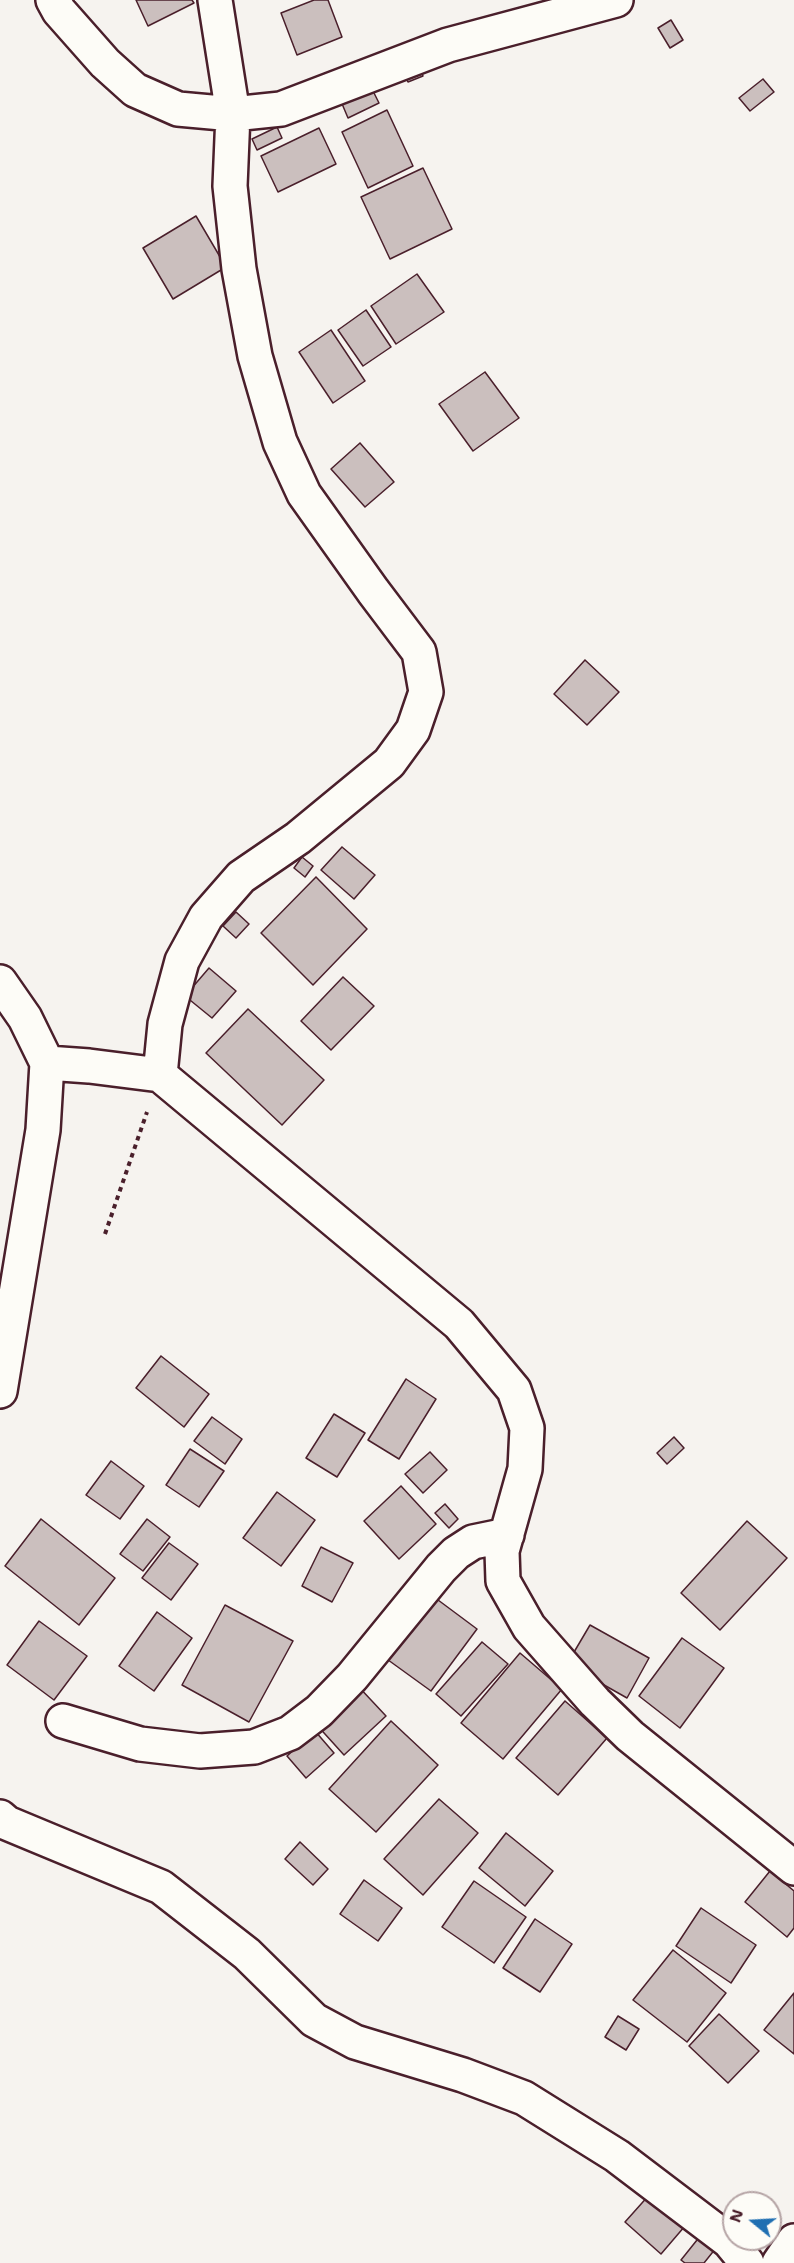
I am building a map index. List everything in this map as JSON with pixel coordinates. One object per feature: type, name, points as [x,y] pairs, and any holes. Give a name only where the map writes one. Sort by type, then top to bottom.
[{"type":"street","points":[[53,0],[59,12],[105,63],[135,90],[178,109],[233,114],[281,109],[448,45],[616,0]]},
{"type":"street","points":[[160,1075],[165,1024],[182,961],[206,917],[241,877],[298,838],[389,763],[413,730],[426,692],[419,652],[304,494],[280,442],[255,357],[239,270],[230,186],[233,114],[215,0]]},
{"type":"street","points":[[0,982],[25,1018],[47,1063],[43,1130],[0,1391]]},
{"type":"street","points":[[47,1063],[160,1075],[459,1324],[514,1390],[526,1428],[525,1469],[502,1551],[503,1581],[530,1627],[595,1702],[630,1736],[794,1868]]},
{"type":"street","points":[[63,1721],[140,1744],[200,1751],[254,1747],[290,1733],[320,1711],[352,1677],[441,1568],[456,1553],[473,1542],[507,1535]]},
{"type":"street","points":[[0,1817],[6,1823],[161,1887],[247,1954],[314,2020],[356,2042],[463,2075],[524,2098],[617,2156],[729,2241],[747,2263]]},
{"type":"street","points":[[779,2263],[794,2241]]},
{"type":"path","points":[[105,1234],[160,1075]]},
{"type":"building","points":[[136,0],[192,0],[194,3],[148,26]]},
{"type":"building","points":[[314,0],[328,0],[342,37],[297,55],[281,13]]},
{"type":"building","points":[[671,20],[683,40],[670,48],[658,28]]},
{"type":"building","points":[[420,68],[423,76],[408,82],[405,76]]},
{"type":"building","points":[[763,79],[774,92],[750,111],[739,98]]},
{"type":"building","points":[[370,85],[379,103],[348,118],[340,99]]},
{"type":"building","points":[[387,110],[413,166],[368,188],[342,132]]},
{"type":"building","points":[[277,127],[282,138],[257,150],[252,139]]},
{"type":"building","points":[[319,128],[336,164],[278,192],[261,156]]},
{"type":"building","points":[[423,168],[452,229],[390,259],[361,197]]},
{"type":"building","points":[[196,216],[226,267],[173,299],[143,248]]},
{"type":"building","points":[[417,274],[444,312],[396,344],[371,306]]},
{"type":"building","points":[[366,310],[391,347],[363,366],[338,330]]},
{"type":"building","points":[[331,330],[365,381],[333,403],[299,352]]},
{"type":"building","points":[[485,372],[519,418],[473,451],[439,404]]},
{"type":"building","points":[[360,443],[394,482],[365,507],[331,469]]},
{"type":"building","points":[[585,660],[619,692],[587,725],[554,694]]},
{"type":"building","points":[[342,847],[375,875],[354,899],[321,870]]},
{"type":"building","points":[[302,857],[313,866],[305,877],[294,868]]},
{"type":"building","points":[[316,877],[367,929],[313,985],[261,933]]},
{"type":"building","points":[[236,912],[249,924],[236,938],[223,926]]},
{"type":"building","points":[[209,968],[236,991],[212,1018],[185,996]]},
{"type":"building","points":[[343,977],[374,1006],[331,1050],[301,1021]]},
{"type":"building","points":[[248,1009],[324,1080],[282,1125],[206,1053]]},
{"type":"building","points":[[161,1356],[209,1394],[184,1427],[136,1388]]},
{"type":"building","points":[[406,1379],[436,1399],[399,1459],[368,1440]]},
{"type":"building","points":[[334,1414],[365,1433],[337,1477],[306,1458]]},
{"type":"building","points":[[212,1417],[242,1439],[225,1464],[194,1441]]},
{"type":"building","points":[[674,1437],[684,1448],[667,1464],[657,1453]]},
{"type":"building","points":[[190,1449],[224,1471],[199,1507],[166,1485]]},
{"type":"building","points":[[430,1452],[447,1470],[423,1493],[405,1474]]},
{"type":"building","points":[[111,1461],[144,1486],[120,1519],[86,1495]]},
{"type":"building","points":[[401,1486],[436,1524],[399,1559],[364,1521]]},
{"type":"building","points":[[277,1492],[315,1520],[281,1566],[243,1538]]},
{"type":"building","points":[[445,1504],[458,1519],[449,1528],[435,1513]]},
{"type":"building","points":[[41,1519],[115,1578],[79,1625],[5,1566]]},
{"type":"building","points":[[147,1519],[170,1537],[143,1571],[120,1554]]},
{"type":"building","points":[[747,1521],[787,1558],[720,1630],[681,1593]]},
{"type":"building","points":[[169,1543],[198,1564],[171,1600],[142,1578]]},
{"type":"building","points":[[321,1547],[353,1563],[332,1602],[302,1586]]},
{"type":"building","points":[[430,1594],[477,1629],[431,1691],[384,1657]]},
{"type":"building","points":[[225,1605],[293,1641],[249,1722],[182,1685]]},
{"type":"building","points":[[157,1612],[192,1638],[154,1691],[119,1666]]},
{"type":"building","points":[[39,1621],[87,1656],[54,1700],[7,1665]]},
{"type":"building","points":[[590,1625],[649,1658],[627,1698],[567,1664]]},
{"type":"building","points":[[682,1638],[724,1668],[680,1728],[639,1696]]},
{"type":"building","points":[[482,1642],[508,1664],[461,1716],[436,1694]]},
{"type":"building","points":[[520,1653],[562,1689],[503,1759],[461,1723]]},
{"type":"building","points":[[357,1685],[386,1716],[344,1755],[315,1723]]},
{"type":"building","points":[[565,1701],[607,1738],[558,1795],[516,1758]]},
{"type":"building","points":[[391,1721],[438,1765],[376,1832],[329,1789]]},
{"type":"building","points":[[315,1731],[334,1753],[306,1778],[287,1756]]},
{"type":"building","points":[[439,1799],[478,1833],[423,1895],[384,1859]]},
{"type":"building","points":[[506,1833],[553,1871],[525,1906],[479,1868]]},
{"type":"building","points":[[300,1842],[328,1869],[313,1885],[285,1859]]},
{"type":"building","points":[[770,1871],[794,1891],[794,1928],[787,1937],[745,1902]]},
{"type":"building","points":[[364,1880],[402,1908],[378,1941],[340,1914]]},
{"type":"building","points":[[474,1881],[526,1917],[494,1963],[442,1927]]},
{"type":"building","points":[[701,1908],[756,1945],[731,1983],[676,1946]]},
{"type":"building","points":[[535,1919],[572,1944],[540,1992],[503,1968]]},
{"type":"building","points":[[673,1950],[726,1993],[687,2042],[633,2000]]},
{"type":"building","points":[[794,1993],[794,2054],[764,2030]]},
{"type":"building","points":[[719,2014],[759,2051],[728,2083],[689,2046]]},
{"type":"building","points":[[618,2016],[639,2029],[626,2050],[605,2037]]},
{"type":"building","points":[[650,2194],[685,2226],[661,2254],[625,2222]]},
{"type":"building","points":[[701,2235],[716,2248],[704,2263],[685,2263],[681,2260]]}]
